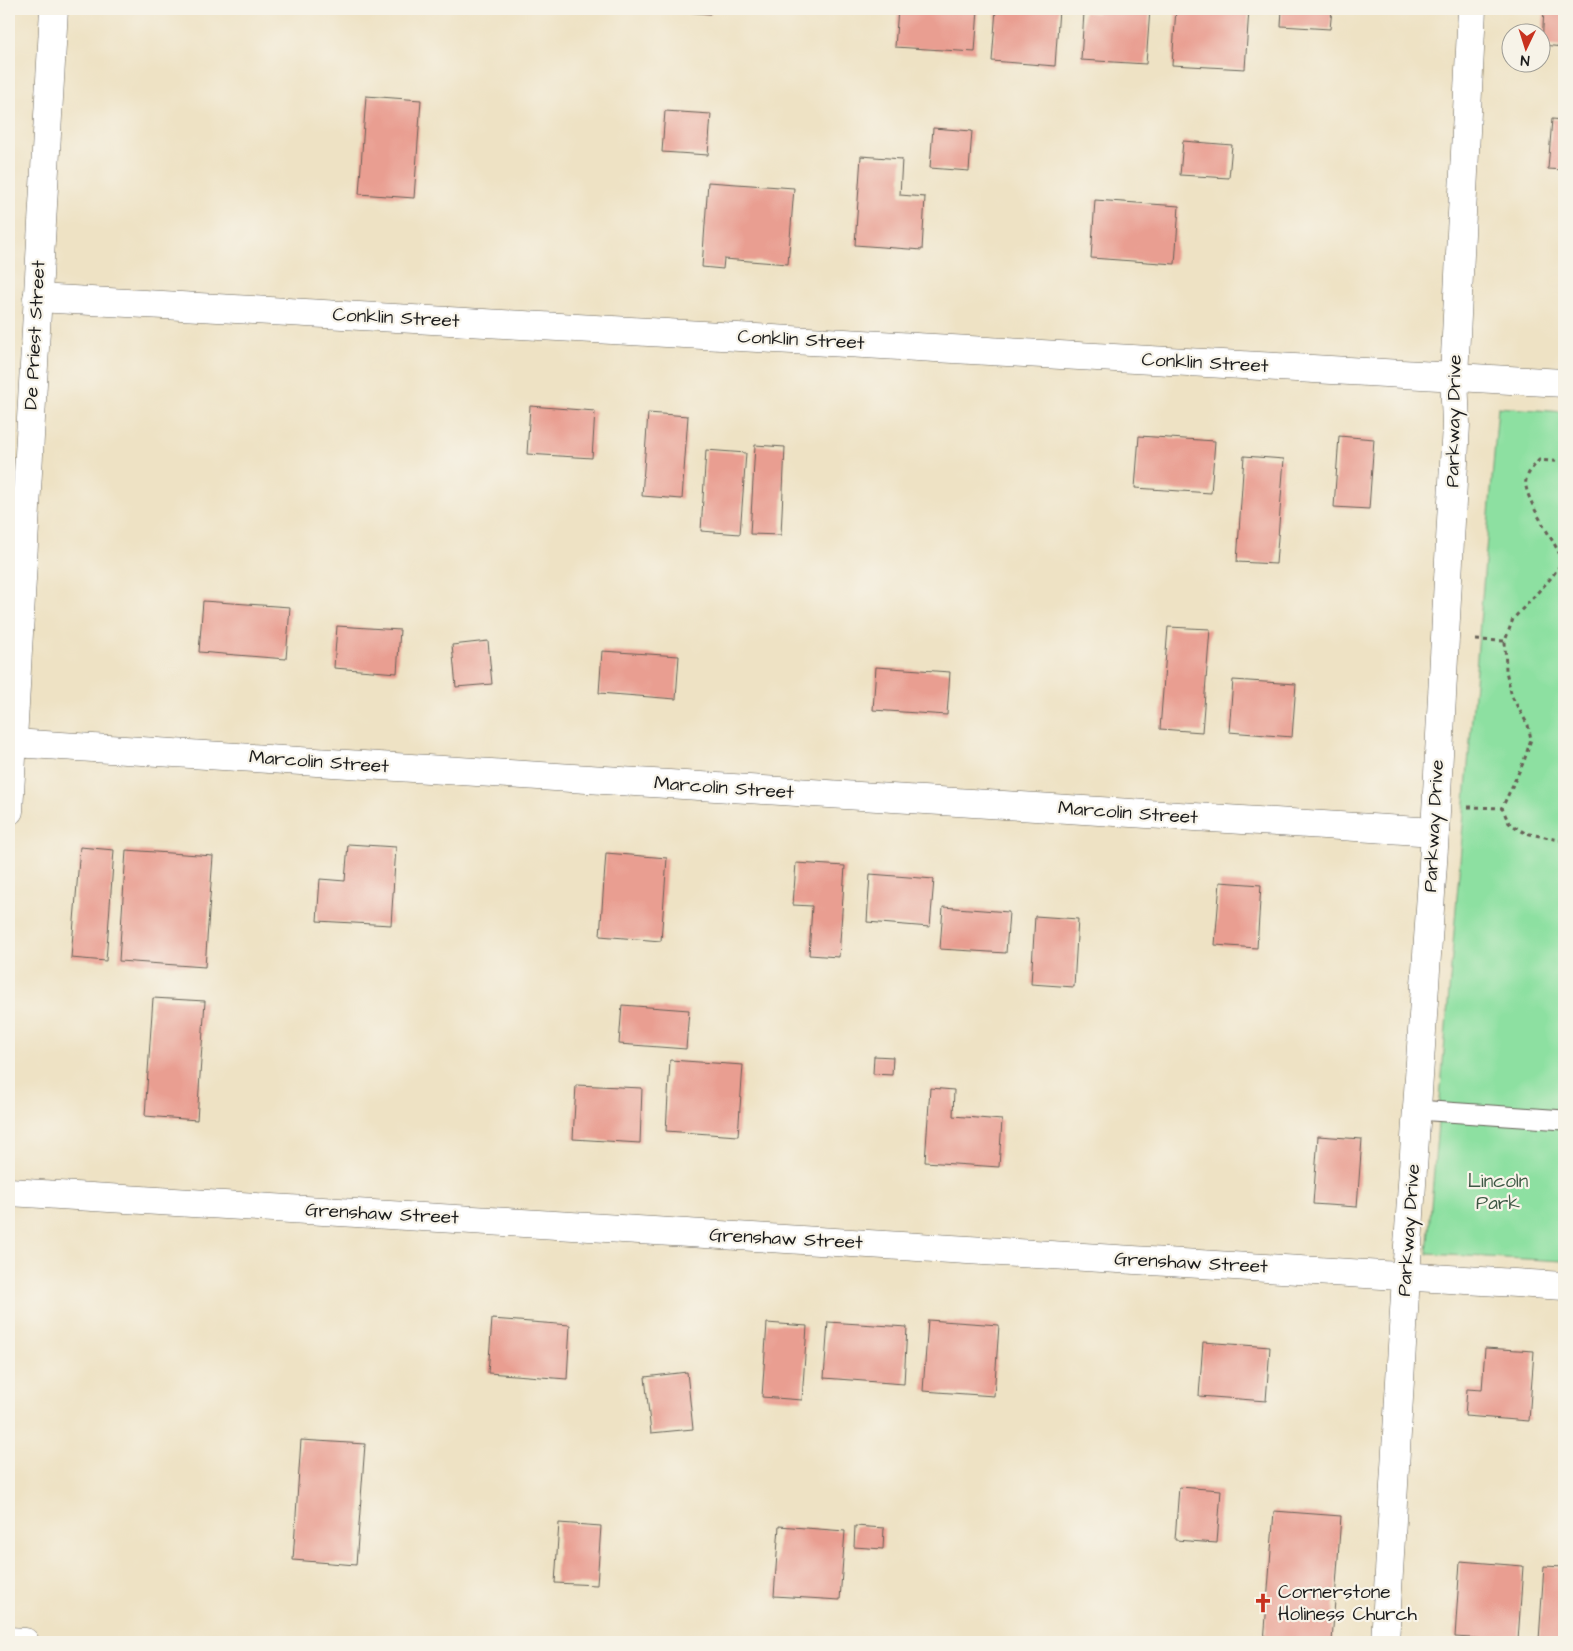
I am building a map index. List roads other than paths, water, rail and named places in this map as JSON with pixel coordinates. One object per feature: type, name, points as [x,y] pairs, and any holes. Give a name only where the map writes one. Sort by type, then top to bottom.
[{"type":"street","name":"De Priest Street","points":[[9,811],[54,9]]},
{"type":"street","name":"Parkway Drive","points":[[1385,1642],[1434,832],[1456,424],[1454,377],[1472,9]]},
{"type":"street","name":"Conklin Street","points":[[37,298],[1564,383]]},
{"type":"street","name":"Marcolin Street","points":[[13,743],[1434,832]]},
{"type":"street","name":"Grenshaw Street","points":[[9,1192],[1564,1286]]},
{"type":"street","points":[[9,1641],[24,1642]]},
{"type":"lane","points":[[1417,1110],[1564,1120]]},
{"type":"place","name":"Cornerstone Holiness Church","points":[[1263,1603]]},
{"type":"park label","name":"Lincoln Park","points":[[1498,1192]]}]
